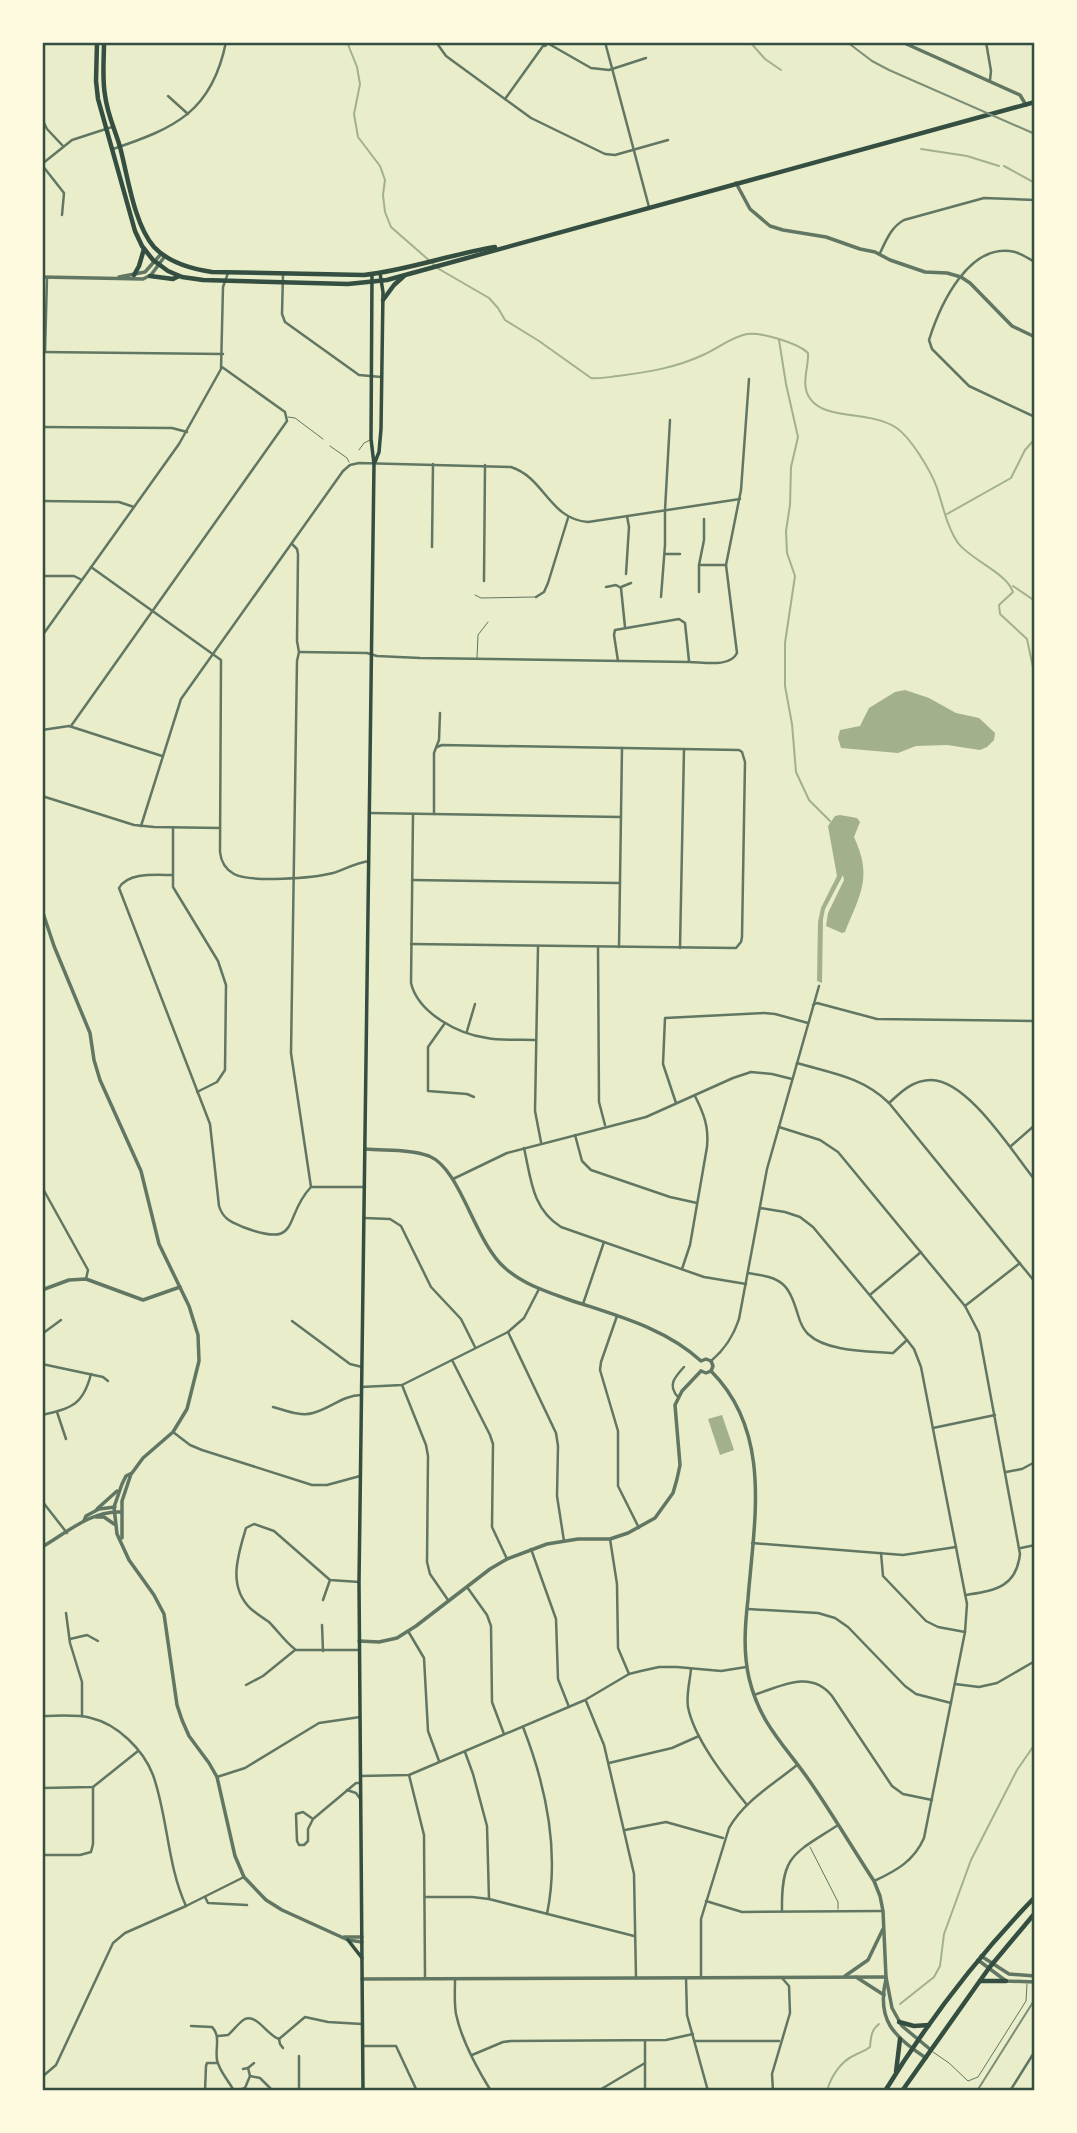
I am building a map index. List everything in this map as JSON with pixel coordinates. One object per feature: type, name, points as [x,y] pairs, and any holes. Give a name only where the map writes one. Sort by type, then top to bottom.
[{"type":"main road","points":[[97,42],[96,89],[135,230],[144,248],[157,264],[180,276],[200,280],[348,284],[381,281],[1035,102]]},
{"type":"main road","points":[[104,42],[104,91],[113,126],[141,225],[147,238],[163,255],[196,269],[228,273],[372,274],[447,256],[507,246]]},
{"type":"main road","points":[[134,275],[140,265],[144,248]]},
{"type":"main road","points":[[374,464],[381,442],[383,300],[380,273]]},
{"type":"main road","points":[[363,2090],[359,1582],[374,464],[371,439],[372,274]]},
{"type":"main road","points":[[383,300],[404,275]]},
{"type":"main road","points":[[150,276],[173,279],[180,276]]},
{"type":"main road","points":[[885,2091],[929,2025],[979,1958],[1035,1897]]},
{"type":"main road","points":[[902,2091],[991,1966],[1035,1913]]},
{"type":"main road","points":[[348,1940],[362,1958]]},
{"type":"main road","points":[[980,1981],[1006,1981]]},
{"type":"main road","points":[[899,2022],[914,2026],[929,2025]]},
{"type":"main road","points":[[896,2073],[900,2039]]},
{"type":"street","points":[[113,149],[156,134],[188,114],[211,88],[218,74],[226,42]]},
{"type":"street","points":[[436,42],[446,56],[531,118],[605,154],[615,155],[668,140]]},
{"type":"street","points":[[605,42],[649,207]]},
{"type":"street","points":[[902,42],[1020,95],[1026,105]]},
{"type":"street","points":[[986,42],[991,71],[989,81]]},
{"type":"street","points":[[505,99],[543,44],[549,43],[592,68],[609,70],[646,58]]},
{"type":"street","points":[[168,96],[188,114]]},
{"type":"street","points":[[42,119],[47,129],[63,146]]},
{"type":"street","points":[[62,215],[64,193],[42,164],[74,140],[113,126]]},
{"type":"street","points":[[736,183],[750,209],[770,226],[826,237],[880,253],[890,260],[925,272],[961,277],[1012,326],[1035,337]]},
{"type":"street","points":[[880,253],[890,233],[904,220],[984,198],[1035,200]]},
{"type":"street","points":[[1035,262],[1018,253],[996,251],[975,263],[946,297],[930,337],[930,346],[969,386],[1035,417]]},
{"type":"street","points":[[163,255],[150,276],[140,279],[45,277],[43,352],[223,354]]},
{"type":"street","points":[[117,278],[146,272],[157,264]]},
{"type":"street","points":[[42,636],[187,432],[222,367],[225,281],[228,273]]},
{"type":"street","points":[[283,274],[282,314],[285,322],[359,375],[380,377]]},
{"type":"street","points":[[71,726],[288,417],[284,411],[222,367]]},
{"type":"street","points":[[299,652],[367,653],[420,658],[725,663],[736,657],[726,565],[740,499],[749,379]]},
{"type":"street","points":[[661,597],[670,420]]},
{"type":"street","points":[[42,426],[172,428],[187,432]]},
{"type":"street","points":[[432,547],[433,464]]},
{"type":"street","points":[[141,826],[179,702],[350,465],[511,467],[525,473],[555,507],[568,517],[588,522],[740,499]]},
{"type":"street","points":[[484,581],[485,465]]},
{"type":"street","points":[[42,501],[119,502],[134,507]]},
{"type":"street","points":[[626,574],[629,527],[627,516]]},
{"type":"street","points":[[536,597],[544,592],[548,583],[568,517]]},
{"type":"street","points":[[699,592],[704,519]]},
{"type":"street","points":[[292,544],[299,554],[299,652],[291,1053],[311,1187]]},
{"type":"street","points":[[665,554],[680,554]]},
{"type":"street","points":[[699,565],[726,565]]},
{"type":"street","points":[[91,567],[220,658],[219,828],[220,857],[225,866],[232,873],[247,878],[294,878],[326,874],[369,861]]},
{"type":"street","points":[[42,576],[74,576],[82,580]]},
{"type":"street","points":[[606,587],[620,587],[631,583]]},
{"type":"street","points":[[620,587],[625,627]]},
{"type":"street","points":[[618,661],[614,632],[617,628],[682,619],[685,624],[689,662]]},
{"type":"street","points":[[433,815],[434,753],[437,747],[439,713]]},
{"type":"street","points":[[42,730],[71,726],[162,756]]},
{"type":"street","points":[[411,944],[736,948],[741,942],[745,762],[742,752],[733,749],[437,747]]},
{"type":"street","points":[[619,947],[622,748]]},
{"type":"street","points":[[680,948],[684,749]]},
{"type":"street","points":[[42,796],[141,826],[219,828]]},
{"type":"street","points":[[370,813],[621,817]]},
{"type":"street","points":[[413,815],[411,983],[416,998],[445,1023],[466,1032],[489,1039],[536,1040]]},
{"type":"street","points":[[173,828],[174,890],[218,961],[226,985],[225,1070],[217,1082],[197,1092]]},
{"type":"street","points":[[172,875],[142,876],[118,885],[211,1128],[219,1206],[226,1219],[262,1234],[280,1234],[289,1227],[311,1187],[365,1187]]},
{"type":"street","points":[[412,880],[620,883]]},
{"type":"street","points":[[42,910],[90,1033],[97,1071],[141,1171],[159,1244],[195,1322],[199,1342],[199,1361],[190,1401],[183,1417],[173,1432],[144,1458],[132,1473],[121,1510],[121,1540]]},
{"type":"street","points":[[538,947],[535,1111],[541,1143]]},
{"type":"street","points":[[598,947],[599,1102],[606,1126]]},
{"type":"street","points":[[711,1361],[723,1351],[740,1319],[767,1169],[819,986]]},
{"type":"street","points":[[814,1005],[817,1003],[877,1019],[1035,1021]]},
{"type":"street","points":[[466,1032],[475,1004]]},
{"type":"street","points":[[676,1103],[663,1064],[665,1018],[764,1013],[808,1023]]},
{"type":"street","points":[[445,1023],[428,1047],[428,1091],[474,1097]]},
{"type":"street","points":[[797,1063],[860,1081],[877,1091],[1035,1282]]},
{"type":"street","points":[[453,1179],[507,1153],[646,1117],[751,1072],[792,1079]]},
{"type":"street","points":[[889,1103],[906,1087],[917,1082],[932,1080],[949,1084],[971,1101],[1011,1146],[1035,1180]]},
{"type":"street","points":[[682,1269],[690,1245],[709,1132],[695,1095]]},
{"type":"street","points":[[1011,1146],[1035,1125]]},
{"type":"street","points":[[779,1127],[820,1140],[838,1152],[965,1306],[979,1333],[1020,1548],[1018,1566],[1011,1579],[998,1589],[966,1595]]},
{"type":"street","points":[[575,1135],[582,1161],[591,1170],[670,1197],[697,1203]]},
{"type":"street","points":[[523,1148],[537,1203],[550,1220],[561,1227],[704,1277],[746,1284]]},
{"type":"street","points":[[365,1149],[415,1153],[429,1156],[442,1164],[453,1179],[481,1238],[505,1269],[538,1289],[653,1329],[671,1338],[701,1361]]},
{"type":"street","points":[[42,1187],[88,1269],[86,1279]]},
{"type":"street","points":[[760,1208],[800,1217],[813,1227],[914,1349],[921,1367],[966,1595],[965,1632],[925,1838],[920,1849],[904,1865],[874,1881]]},
{"type":"street","points":[[364,1218],[398,1222],[431,1287],[461,1319],[476,1348]]},
{"type":"street","points":[[583,1304],[604,1242]]},
{"type":"street","points":[[871,1294],[921,1252]]},
{"type":"street","points":[[965,1306],[1020,1263]]},
{"type":"street","points":[[748,1273],[777,1279],[786,1286],[793,1298],[802,1327],[816,1339],[849,1350],[893,1353],[907,1340]]},
{"type":"street","points":[[42,1290],[69,1280],[86,1279],[139,1300],[180,1287]]},
{"type":"street","points":[[361,1387],[402,1384],[508,1332],[524,1318],[538,1289]]},
{"type":"street","points":[[617,1316],[600,1370],[618,1431],[618,1486],[639,1528]]},
{"type":"street","points":[[42,1334],[61,1320]]},
{"type":"street","points":[[292,1321],[351,1364],[362,1367]]},
{"type":"street","points":[[508,1332],[556,1433],[557,1496],[564,1541]]},
{"type":"street","points":[[452,1360],[490,1435],[493,1454],[492,1527],[507,1559]]},
{"type":"street","points":[[701,1361],[711,1361]]},
{"type":"street","points":[[701,1361],[701,1371]]},
{"type":"street","points":[[711,1361],[711,1371]]},
{"type":"street","points":[[42,1364],[103,1377],[108,1381]]},
{"type":"street","points":[[678,1397],[672,1391],[672,1384],[684,1367]]},
{"type":"street","points":[[701,1371],[711,1371]]},
{"type":"street","points":[[359,1641],[389,1641],[408,1631],[507,1559],[531,1549],[564,1541],[610,1539],[639,1528],[655,1518],[673,1493],[680,1465],[675,1412],[678,1397],[701,1371]]},
{"type":"street","points":[[711,1371],[732,1398],[745,1424],[751,1445],[756,1488],[745,1649],[754,1695],[768,1726],[809,1780],[874,1881],[883,1911],[886,1977],[892,2008],[899,2022],[931,2050]]},
{"type":"street","points":[[42,1415],[74,1405],[86,1391],[91,1374]]},
{"type":"street","points":[[402,1384],[428,1456],[427,1563],[430,1574],[448,1600]]},
{"type":"street","points":[[273,1407],[312,1414],[351,1396],[361,1395]]},
{"type":"street","points":[[57,1411],[66,1439]]},
{"type":"street","points":[[933,1428],[995,1415]]},
{"type":"street","points":[[173,1432],[202,1450],[312,1485],[327,1485],[360,1476]]},
{"type":"street","points":[[1006,1472],[1022,1469],[1035,1462]]},
{"type":"street","points":[[132,1473],[126,1476],[119,1489],[114,1509],[115,1525],[129,1560],[164,1614],[177,1705],[189,1736],[216,1777],[235,1856],[244,1878],[266,1900],[302,1920],[348,1940],[362,1939]]},
{"type":"street","points":[[84,1521],[86,1516],[119,1489]]},
{"type":"street","points":[[42,1501],[66,1533]]},
{"type":"street","points":[[42,1547],[84,1521],[114,1509]]},
{"type":"street","points":[[96,1510],[121,1510]]},
{"type":"street","points":[[94,1517],[106,1518],[115,1525]]},
{"type":"street","points":[[296,1650],[271,1624],[253,1611],[240,1592],[236,1563],[246,1528],[254,1524],[274,1531],[330,1580],[359,1582]]},
{"type":"street","points":[[610,1539],[617,1584],[618,1648],[629,1674]]},
{"type":"street","points":[[752,1543],[908,1555],[956,1547]]},
{"type":"street","points":[[1020,1548],[1035,1545]]},
{"type":"street","points":[[531,1549],[556,1619],[558,1679],[569,1707]]},
{"type":"street","points":[[881,1553],[883,1576],[926,1621],[938,1627],[965,1632]]},
{"type":"street","points":[[323,1600],[330,1580]]},
{"type":"street","points":[[467,1587],[487,1615],[491,1626],[492,1702],[504,1734]]},
{"type":"street","points":[[747,1608],[818,1613],[835,1618],[848,1627],[916,1695],[951,1703]]},
{"type":"street","points":[[66,1613],[82,1682],[82,1716]]},
{"type":"street","points":[[322,1625],[323,1651]]},
{"type":"street","points":[[408,1631],[425,1658],[428,1731],[440,1762]]},
{"type":"street","points":[[70,1639],[87,1635],[98,1641]]},
{"type":"street","points":[[247,1685],[296,1650],[359,1650]]},
{"type":"street","points":[[955,1684],[979,1687],[997,1683],[1035,1661]]},
{"type":"street","points":[[360,1776],[409,1775],[585,1700],[629,1674],[659,1667],[721,1671],[747,1667]]},
{"type":"street","points":[[691,1669],[688,1705],[700,1735],[718,1768],[747,1805]]},
{"type":"street","points":[[754,1695],[800,1680],[822,1685],[892,1786],[903,1794],[932,1800]]},
{"type":"street","points":[[585,1700],[609,1763],[635,1883],[636,1978]]},
{"type":"street","points":[[42,1716],[82,1716],[111,1725],[138,1751],[154,1779],[178,1885],[186,1906]]},
{"type":"street","points":[[216,1777],[245,1768],[319,1723],[360,1717]]},
{"type":"street","points":[[523,1727],[550,1818],[552,1893],[547,1914]]},
{"type":"street","points":[[609,1763],[672,1748],[700,1735]]},
{"type":"street","points":[[42,1788],[93,1787],[138,1751]]},
{"type":"street","points":[[465,1752],[487,1826],[489,1899]]},
{"type":"street","points":[[701,1978],[701,1926],[724,1839],[734,1818],[797,1765]]},
{"type":"street","points":[[409,1775],[424,1835],[425,1978]]},
{"type":"street","points":[[313,1819],[300,1812],[296,1814],[299,1845],[308,1841],[308,1829],[313,1819],[356,1783],[360,1783]]},
{"type":"street","points":[[42,1855],[86,1855],[91,1852],[93,1787]]},
{"type":"street","points":[[347,1790],[356,1793],[360,1800]]},
{"type":"street","points":[[625,1830],[666,1822],[724,1839]]},
{"type":"street","points":[[782,1912],[781,1889],[786,1868],[798,1852],[838,1825]]},
{"type":"street","points":[[42,2077],[56,2064],[113,1943],[125,1933],[244,1878]]},
{"type":"street","points":[[205,1897],[208,1903],[247,1905]]},
{"type":"street","points":[[425,1897],[489,1899],[635,1936]]},
{"type":"street","points":[[706,1901],[736,1911],[883,1911]]},
{"type":"street","points":[[844,1977],[867,1960],[884,1928]]},
{"type":"street","points":[[342,1937],[362,1939]]},
{"type":"street","points":[[979,1958],[1009,1974],[1035,1976]]},
{"type":"street","points":[[991,1966],[1006,1981],[1035,1982]]},
{"type":"street","points":[[773,2091],[772,2074],[790,2013],[789,1986],[781,1977]]},
{"type":"street","points":[[789,1986],[798,1977]]},
{"type":"street","points":[[362,1979],[886,1977]]},
{"type":"street","points":[[886,1977],[884,1995],[887,2020],[900,2039],[926,2058]]},
{"type":"street","points":[[455,1978],[456,2012],[472,2055],[491,2091]]},
{"type":"street","points":[[686,1978],[687,2015],[708,2091]]},
{"type":"street","points":[[856,1978],[884,1995]]},
{"type":"street","points":[[279,2039],[306,2017],[328,2022],[362,2024]]},
{"type":"street","points":[[218,2036],[228,2035],[248,2018],[254,2019],[274,2038],[279,2039]]},
{"type":"street","points":[[191,2026],[212,2026],[216,2030],[217,2063],[235,2091],[245,2088],[250,2076],[248,2068]]},
{"type":"street","points":[[472,2055],[511,2041],[645,2041],[693,2034]]},
{"type":"street","points":[[279,2039],[283,2048]]},
{"type":"street","points":[[645,2041],[645,2091]]},
{"type":"street","points":[[695,2041],[780,2041]]},
{"type":"street","points":[[363,2046],[396,2046],[417,2091]]},
{"type":"street","points":[[1010,2091],[1035,2051]]},
{"type":"street","points":[[299,2056],[299,2091]]},
{"type":"street","points":[[205,2091],[207,2063],[217,2063]]},
{"type":"street","points":[[243,2069],[254,2063]]},
{"type":"street","points":[[598,2091],[645,2063]]},
{"type":"street","points":[[250,2076],[260,2078],[273,2091]]},
{"type":"street","points":[[340,2091],[363,2090]]},
{"type":"lane","points":[[288,417],[295,418],[323,439]]},
{"type":"lane","points":[[359,450],[371,439]]},
{"type":"lane","points":[[330,446],[347,458],[350,465]]},
{"type":"lane","points":[[475,595],[481,598],[536,597]]},
{"type":"lane","points":[[477,658],[478,635],[488,622]]},
{"type":"lane","points":[[809,1845],[838,1902],[838,1911]]},
{"type":"lane","points":[[931,2050],[968,2081],[978,2077],[1026,2001],[1027,1982]]},
{"type":"shaded area","points":[[905,690],[929,698],[956,713],[979,718],[995,733],[994,740],[980,750],[947,745],[916,746],[898,753],[841,748],[838,738],[840,730],[860,726],[869,708],[895,692]]},
{"type":"shaded area","points":[[835,816],[857,818],[860,822],[854,837],[863,864],[862,886],[845,932],[826,926],[828,913],[844,880],[843,875],[825,909],[822,983],[817,981],[818,922],[821,908],[837,876],[828,826]]},
{"type":"shaded area","points":[[722,1415],[734,1450],[720,1455],[708,1419]]},
{"type":"waterway","points":[[347,42],[357,67],[360,84],[354,114],[358,137],[380,166],[385,180],[385,212],[391,227],[439,269],[489,298],[505,320],[591,378],[672,366],[747,334],[770,336],[803,349],[808,353],[806,391],[814,403],[831,411],[886,422],[901,432],[913,446],[934,481],[948,523],[958,543],[1004,579],[1013,592],[999,605],[1000,614],[1027,639],[1035,677]]},
{"type":"waterway","points":[[750,42],[765,59],[781,70]]},
{"type":"waterway","points":[[921,149],[967,156],[999,166]]},
{"type":"waterway","points":[[1004,166],[1035,183]]},
{"type":"waterway","points":[[779,340],[798,437],[791,467],[786,531],[787,553],[795,576],[785,643],[785,686],[792,724],[796,772],[809,800],[830,821]]},
{"type":"waterway","points":[[947,514],[1011,478],[1025,450],[1034,440]]},
{"type":"waterway","points":[[1013,586],[1035,601]]},
{"type":"waterway","points":[[900,2004],[934,1977],[940,1966],[944,1934],[971,1860],[1017,1770],[1035,1744]]},
{"type":"waterway","points":[[827,2091],[841,2065],[870,2047],[873,2031],[879,2024]]},
{"type":"railway","points":[[847,42],[889,70],[1035,134]]},
{"type":"railway","points":[[977,2091],[1035,1999]]}]
